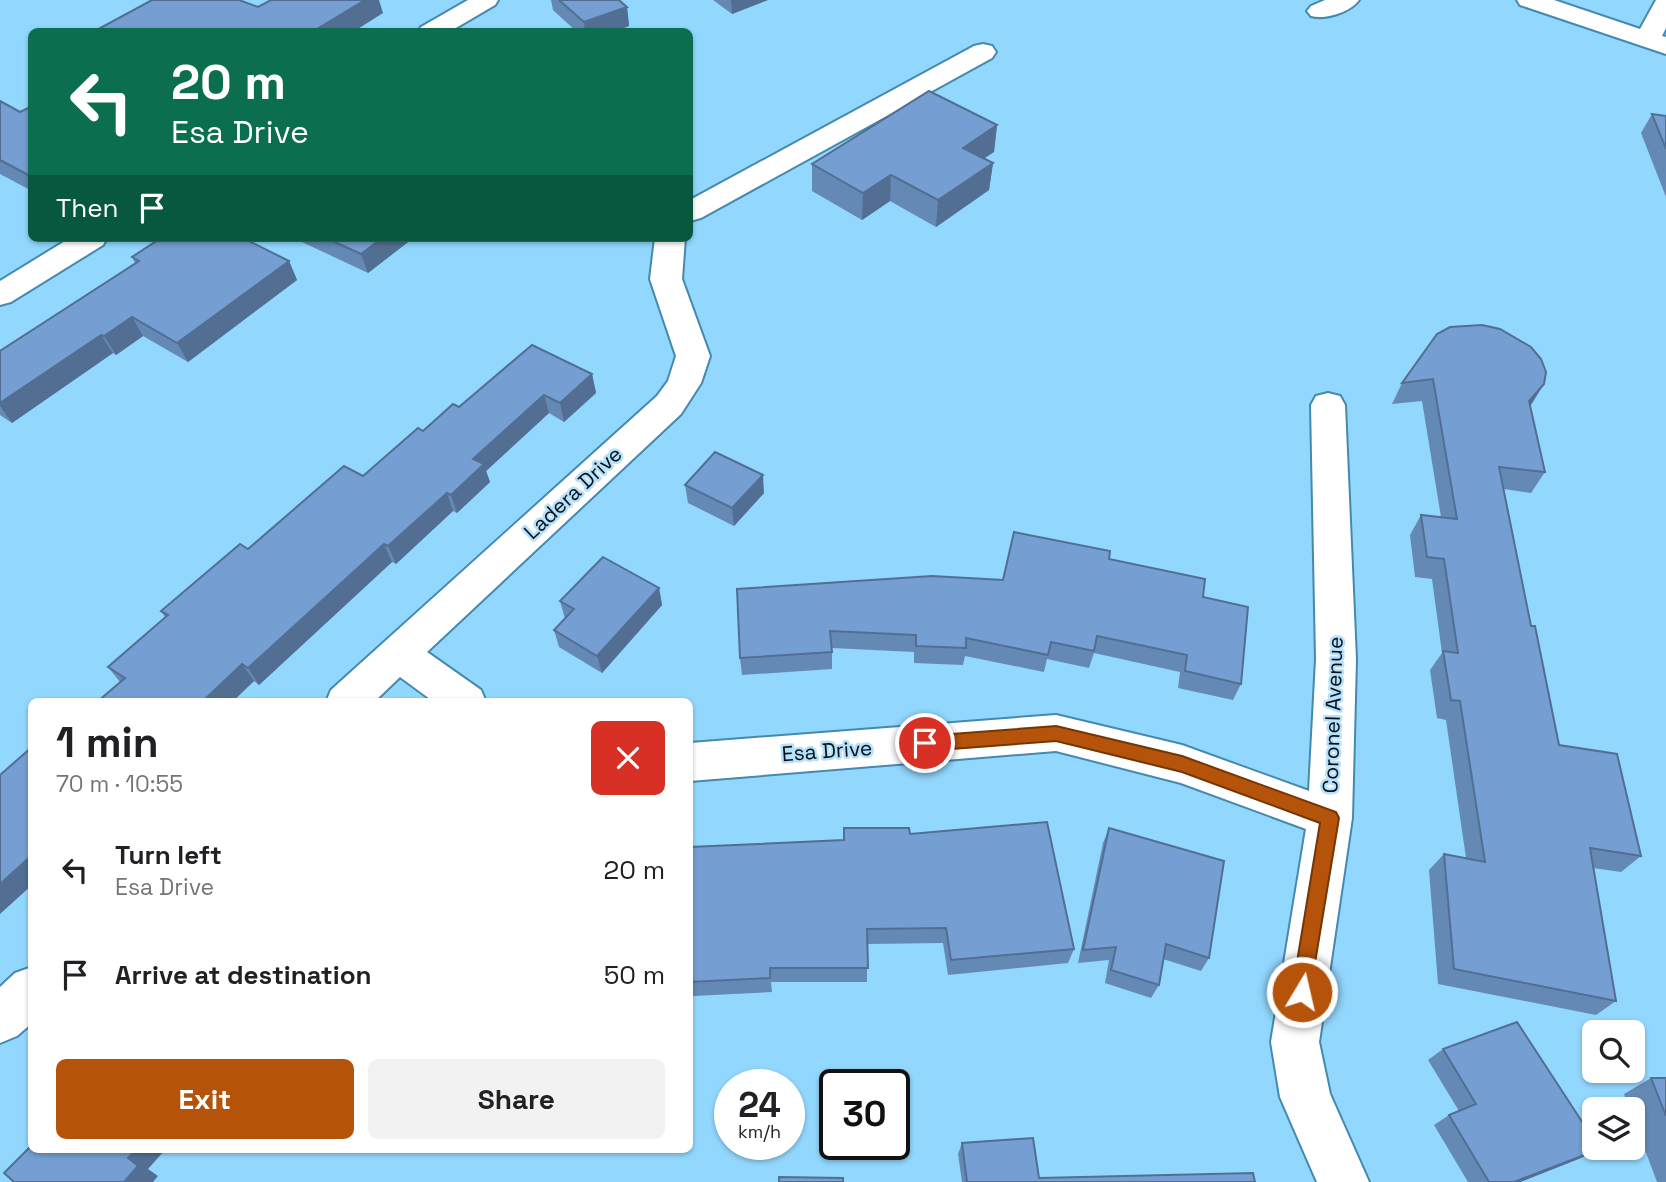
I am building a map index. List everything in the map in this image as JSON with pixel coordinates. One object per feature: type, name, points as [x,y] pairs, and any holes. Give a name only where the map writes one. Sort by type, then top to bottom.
[{"type":"street","points":[[431,0],[462,13]]},
{"type":"street","points":[[437,28],[486,0]]},
{"type":"street","points":[[1320,11],[1347,0]]},
{"type":"street","points":[[1529,0],[1657,43],[1666,3]]},
{"type":"street","points":[[693,210],[983,52]]},
{"type":"street","points":[[0,295],[86,242]]},
{"type":"street","name":"Ladera Drive","points":[[350,698],[669,405],[684,383],[693,356],[666,279],[670,242]]},
{"type":"street","name":"Coronel Avenue","points":[[1328,405],[1336,659],[1330,818],[1295,1042],[1305,1097],[1343,1182]]},
{"type":"street","points":[[398,654],[460,698]]},
{"type":"street","name":"Esa Drive","points":[[693,762],[1056,733],[1182,764],[1330,818]]},
{"type":"street","points":[[0,1019],[28,994]]},
{"type":"building","points":[[152,0],[239,0],[258,7],[271,0],[365,0],[319,28],[100,28]]},
{"type":"building","points":[[559,0],[619,0],[627,7],[584,22]]},
{"type":"building","points":[[929,91],[997,125],[963,148],[993,163],[938,200],[891,175],[863,193],[812,164]]},
{"type":"building","points":[[0,101],[20,112],[28,108],[28,175],[0,160]]},
{"type":"building","points":[[1652,114],[1666,116],[1666,149]]},
{"type":"building","points":[[155,242],[251,242],[289,261],[177,343],[132,317],[0,403],[0,351],[139,261],[132,257]]},
{"type":"building","points":[[335,242],[377,242],[361,254]]},
{"type":"building","points":[[1482,325],[1500,329],[1531,347],[1541,359],[1546,372],[1544,384],[1529,401],[1545,472],[1499,467],[1531,626],[1535,626],[1559,745],[1617,754],[1641,856],[1590,848],[1616,1001],[1454,969],[1444,854],[1485,862],[1460,701],[1451,700],[1443,651],[1458,653],[1444,559],[1427,557],[1421,515],[1457,519],[1433,379],[1402,383],[1437,334],[1450,327]]},
{"type":"building","points":[[532,345],[592,374],[560,403],[544,395],[473,459],[484,464],[451,495],[447,493],[388,546],[384,544],[248,668],[242,664],[206,698],[102,698],[125,678],[108,667],[168,615],[161,611],[240,544],[248,549],[344,466],[363,476],[418,428],[423,431],[453,404],[459,407]]},
{"type":"building","points":[[715,452],[763,475],[732,508],[685,485]]},
{"type":"building","points":[[1014,532],[1110,551],[1109,559],[1205,579],[1203,597],[1248,607],[1241,684],[1185,671],[1187,655],[1097,636],[1094,651],[1051,642],[1048,655],[966,638],[966,648],[916,646],[916,635],[830,631],[832,652],[740,658],[737,589],[932,576],[1003,580]]},
{"type":"building","points":[[603,557],[659,588],[597,656],[554,630],[574,609],[560,601]]},
{"type":"building","points":[[28,750],[28,859],[0,884],[0,775]]},
{"type":"building","points":[[1047,822],[1074,949],[951,960],[946,928],[867,929],[868,968],[770,968],[770,978],[693,982],[693,847],[844,840],[844,828],[909,828],[910,834]]},
{"type":"building","points":[[1109,828],[1224,861],[1209,958],[1166,944],[1159,985],[1111,970],[1116,947],[1083,950]]},
{"type":"building","points":[[1517,1022],[1582,1122],[1582,1156],[1514,1182],[1489,1182],[1449,1115],[1476,1104],[1443,1049]]},
{"type":"building","points":[[1651,1078],[1666,1078],[1666,1116]]},
{"type":"building","points":[[1033,1138],[1039,1178],[1253,1173],[1255,1182],[967,1182],[962,1143]]},
{"type":"building","points":[[28,1149],[28,1153],[133,1153],[128,1158],[138,1166],[124,1182],[14,1182],[4,1173]]},
{"type":"building","points":[[779,1177],[843,1178],[843,1182],[779,1182]]},
{"type":"route","points":[[925,743],[1056,733],[1182,764],[1330,818],[1302,992]]}]
